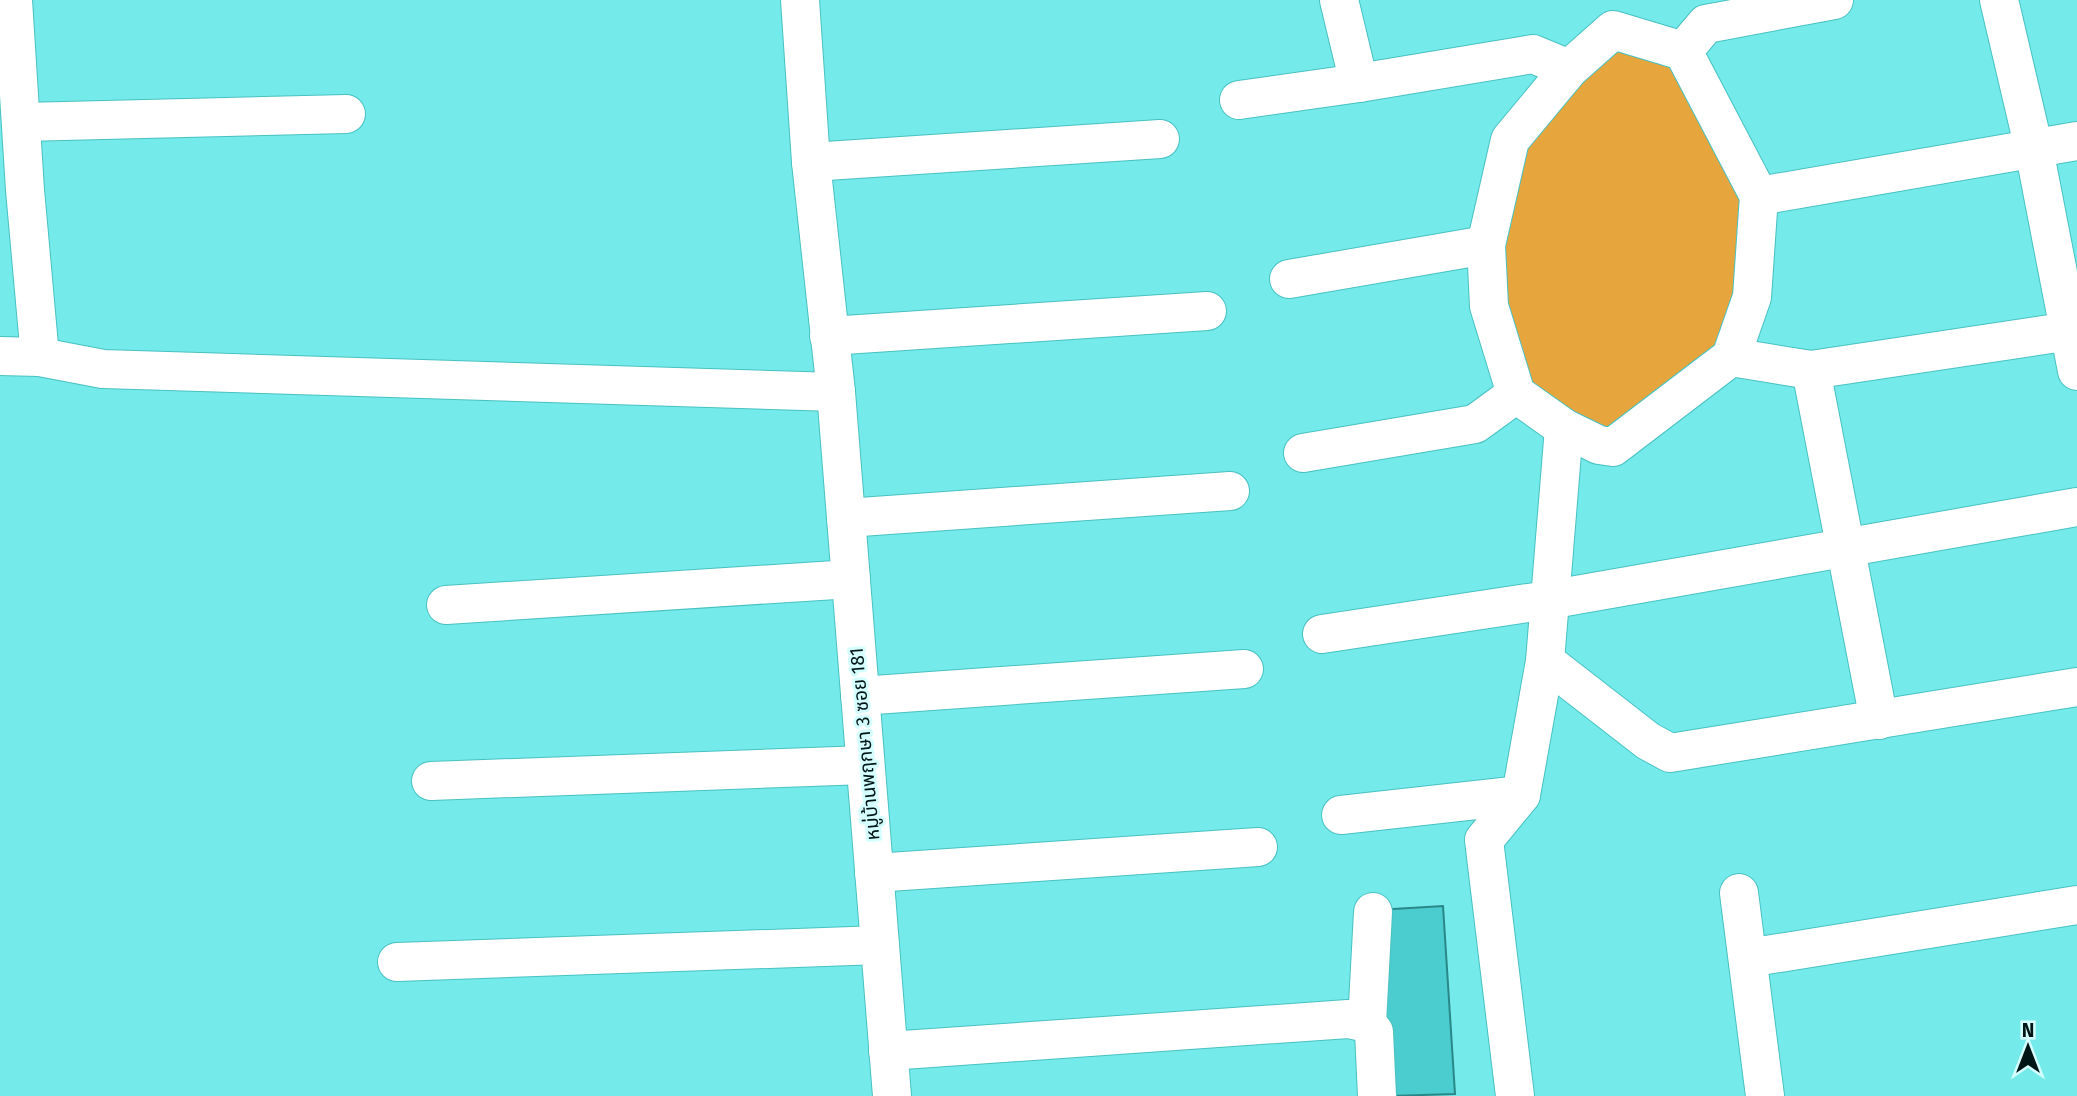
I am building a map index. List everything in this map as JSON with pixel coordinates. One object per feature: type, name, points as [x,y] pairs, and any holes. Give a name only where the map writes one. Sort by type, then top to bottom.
[{"type":"street","name":"หมู่บ้านพฤกษา 3 ซอย 181","points":[[800,0],[811,162],[846,518],[892,1096]]},
{"type":"street","points":[[1339,0],[1359,83]]},
{"type":"street","points":[[1683,51],[1706,24],[1834,0]]},
{"type":"street","points":[[1999,0],[2074,331],[2077,371]]},
{"type":"street","points":[[9,5],[23,122],[12,190],[40,357]]},
{"type":"street","points":[[1610,15],[1683,51],[1759,196],[1752,297],[1731,357],[1613,447],[1599,445],[1564,428],[1516,394],[1489,306],[1486,245],[1510,141],[1610,15]]},
{"type":"street","points":[[1239,100],[1533,54],[1569,69]]},
{"type":"street","points":[[23,122],[346,114]]},
{"type":"street","points":[[811,162],[1160,139]]},
{"type":"street","points":[[1759,196],[2077,141]]},
{"type":"street","points":[[1289,279],[1486,245]]},
{"type":"street","points":[[830,336],[1207,311]]},
{"type":"street","points":[[1731,357],[1811,370],[2074,331]]},
{"type":"street","points":[[0,356],[40,357],[103,369],[835,392]]},
{"type":"street","points":[[1811,370],[1879,720]]},
{"type":"street","points":[[1303,453],[1475,424],[1516,394]]},
{"type":"street","points":[[1515,1096],[1484,840],[1521,795],[1545,661],[1564,428]]},
{"type":"street","points":[[846,518],[1230,491]]},
{"type":"street","points":[[1322,634],[1548,600],[2077,507]]},
{"type":"street","points":[[446,604],[851,579]]},
{"type":"street","points":[[1545,661],[1648,741],[1670,753],[2077,687]]},
{"type":"street","points":[[860,696],[1244,669]]},
{"type":"street","points":[[431,781],[865,765]]},
{"type":"street","points":[[1341,815],[1521,795]]},
{"type":"street","points":[[874,873],[1258,847]]},
{"type":"street","points":[[1739,893],[1766,1096]]},
{"type":"street","points":[[1748,958],[2077,905]]},
{"type":"street","points":[[1367,1023],[1373,912]]},
{"type":"street","points":[[397,962],[880,945]]},
{"type":"street","points":[[888,1051],[1348,1019],[1367,1023],[1374,1032],[1377,1096]]},
{"type":"shaded area","points":[[1613,30],[1683,51],[1759,196],[1731,357],[1613,447],[1516,394],[1486,245],[1510,140]]},
{"type":"building","points":[[1443,906],[1455,1094],[1390,1096],[1377,910]]}]
